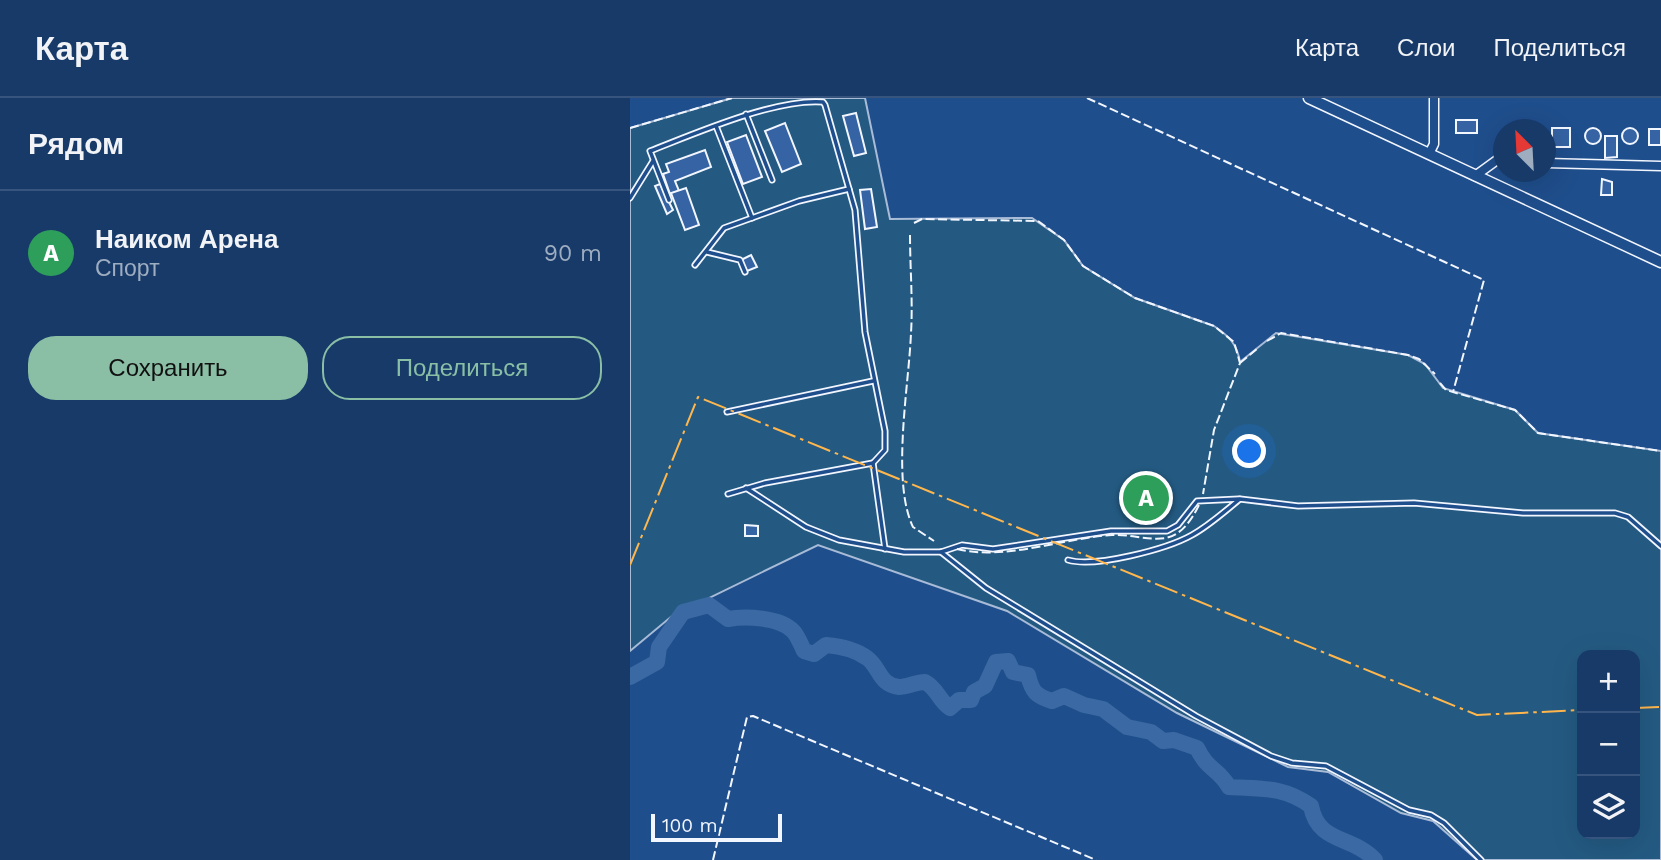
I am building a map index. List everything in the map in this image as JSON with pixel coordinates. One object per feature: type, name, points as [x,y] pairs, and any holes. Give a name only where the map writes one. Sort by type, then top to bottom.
[{"type":"street","points":[[1309,98],[1661,262]]},
{"type":"street","points":[[1429,154],[1434,144],[1434,98]]},
{"type":"street","points":[[1475,176],[1493,163]]},
{"type":"street","points":[[1556,163],[1661,166]]},
{"type":"lane","points":[[669,200],[650,151],[746,114],[806,100],[822,102],[825,105],[856,224],[865,332],[886,441],[885,450],[873,463],[746,488],[728,494]]},
{"type":"lane","points":[[746,114],[772,180]]},
{"type":"lane","points":[[716,125],[752,218]]},
{"type":"lane","points":[[630,198],[653,161]]},
{"type":"lane","points":[[695,265],[724,228],[799,201],[849,190]]},
{"type":"lane","points":[[706,251],[740,260],[745,272]]},
{"type":"lane","points":[[727,412],[873,381]]},
{"type":"lane","points":[[873,463],[885,549]]},
{"type":"lane","points":[[746,488],[806,527],[839,540],[885,549],[940,552],[962,545],[993,549],[1111,531],[1167,531],[1178,526],[1197,500],[1240,499],[1298,506],[1414,503],[1523,513],[1615,513],[1628,517],[1661,546]]},
{"type":"lane","points":[[1068,560],[1088,564],[1178,542],[1205,527],[1240,499]]},
{"type":"lane","points":[[940,552],[986,588],[1196,716],[1271,756],[1292,763],[1326,766],[1409,810],[1432,815],[1444,823],[1481,860]]},
{"type":"shaded area","points":[[732,98],[865,98],[890,219],[1032,218],[1064,240],[1083,266],[1135,298],[1214,326],[1231,341],[1240,362],[1276,333],[1408,355],[1425,364],[1443,388],[1515,410],[1538,433],[1661,451],[1661,860],[1477,860],[1433,821],[1401,813],[1328,772],[1288,767],[1177,713],[1007,611],[818,545],[672,616],[630,651],[630,128]]},
{"type":"building","points":[[856,113],[866,153],[854,156],[843,116]]},
{"type":"building","points":[[1456,120],[1477,120],[1477,133],[1456,133]]},
{"type":"building","points":[[785,123],[801,164],[782,172],[765,131]]},
{"type":"building","points":[[1556,128],[1570,128],[1570,147],[1556,147]]},
{"type":"building","points":[[1590,128],[1596,128],[1601,136],[1599,142],[1590,144],[1585,139],[1585,133]]},
{"type":"building","points":[[1627,128],[1633,128],[1638,136],[1636,142],[1627,144],[1622,139],[1622,133]]},
{"type":"building","points":[[1649,129],[1661,129],[1661,145],[1649,145]]},
{"type":"building","points":[[746,135],[762,177],[743,184],[727,142]]},
{"type":"building","points":[[1605,136],[1617,136],[1617,157],[1605,158]]},
{"type":"building","points":[[705,150],[711,167],[675,181],[679,191],[670,194],[663,174],[669,172],[666,164]]},
{"type":"building","points":[[1602,179],[1612,182],[1612,195],[1601,195]]},
{"type":"building","points":[[660,184],[673,210],[667,214],[655,186]]},
{"type":"building","points":[[686,188],[699,225],[685,230],[671,193]]},
{"type":"building","points":[[871,189],[877,227],[865,229],[860,190]]},
{"type":"building","points":[[751,255],[757,267],[747,271],[741,260]]},
{"type":"building","points":[[745,525],[758,526],[758,536],[745,536]]},
{"type":"waterway","points":[[630,677],[657,662],[659,647],[683,612],[709,605],[728,619],[762,619],[787,626],[796,635],[804,651],[814,654],[826,645],[858,653],[867,658],[892,686],[925,682],[950,708],[959,700],[971,700],[974,692],[985,686],[996,662],[1008,661],[1013,672],[1028,675],[1031,686],[1042,697],[1052,701],[1064,696],[1084,705],[1103,709],[1127,727],[1151,732],[1163,741],[1174,740],[1197,748],[1229,787],[1272,790],[1301,800],[1311,806],[1315,818],[1328,833],[1356,846],[1375,860]]},
{"type":"fence","points":[[630,128],[732,98]]},
{"type":"fence","points":[[1087,98],[1484,280],[1453,392]]},
{"type":"fence","points":[[914,223],[922,219],[1038,221],[1064,240],[1083,266],[1135,298],[1214,326],[1234,342],[1240,363],[1214,430],[1203,494]]},
{"type":"fence","points":[[910,235],[912,321],[903,432],[903,485],[913,527],[934,541]]},
{"type":"fence","points":[[1267,341],[1281,333],[1408,355],[1419,359],[1435,374]]},
{"type":"fence","points":[[1240,363],[1257,349]]},
{"type":"fence","points":[[1440,383],[1446,390],[1515,410],[1538,433],[1661,451]]},
{"type":"fence","points":[[957,549],[975,552],[1014,551],[1112,535],[1166,538],[1182,529],[1199,505]]},
{"type":"fence","points":[[713,860],[747,717],[753,716],[1096,860]]},
{"type":"power","points":[[630,565],[698,397],[1477,715],[1577,710]]},
{"type":"power","points":[[1640,708],[1661,707]]},
{"type":"place","name":"Наиком Арена","points":[[1146,498]]}]
